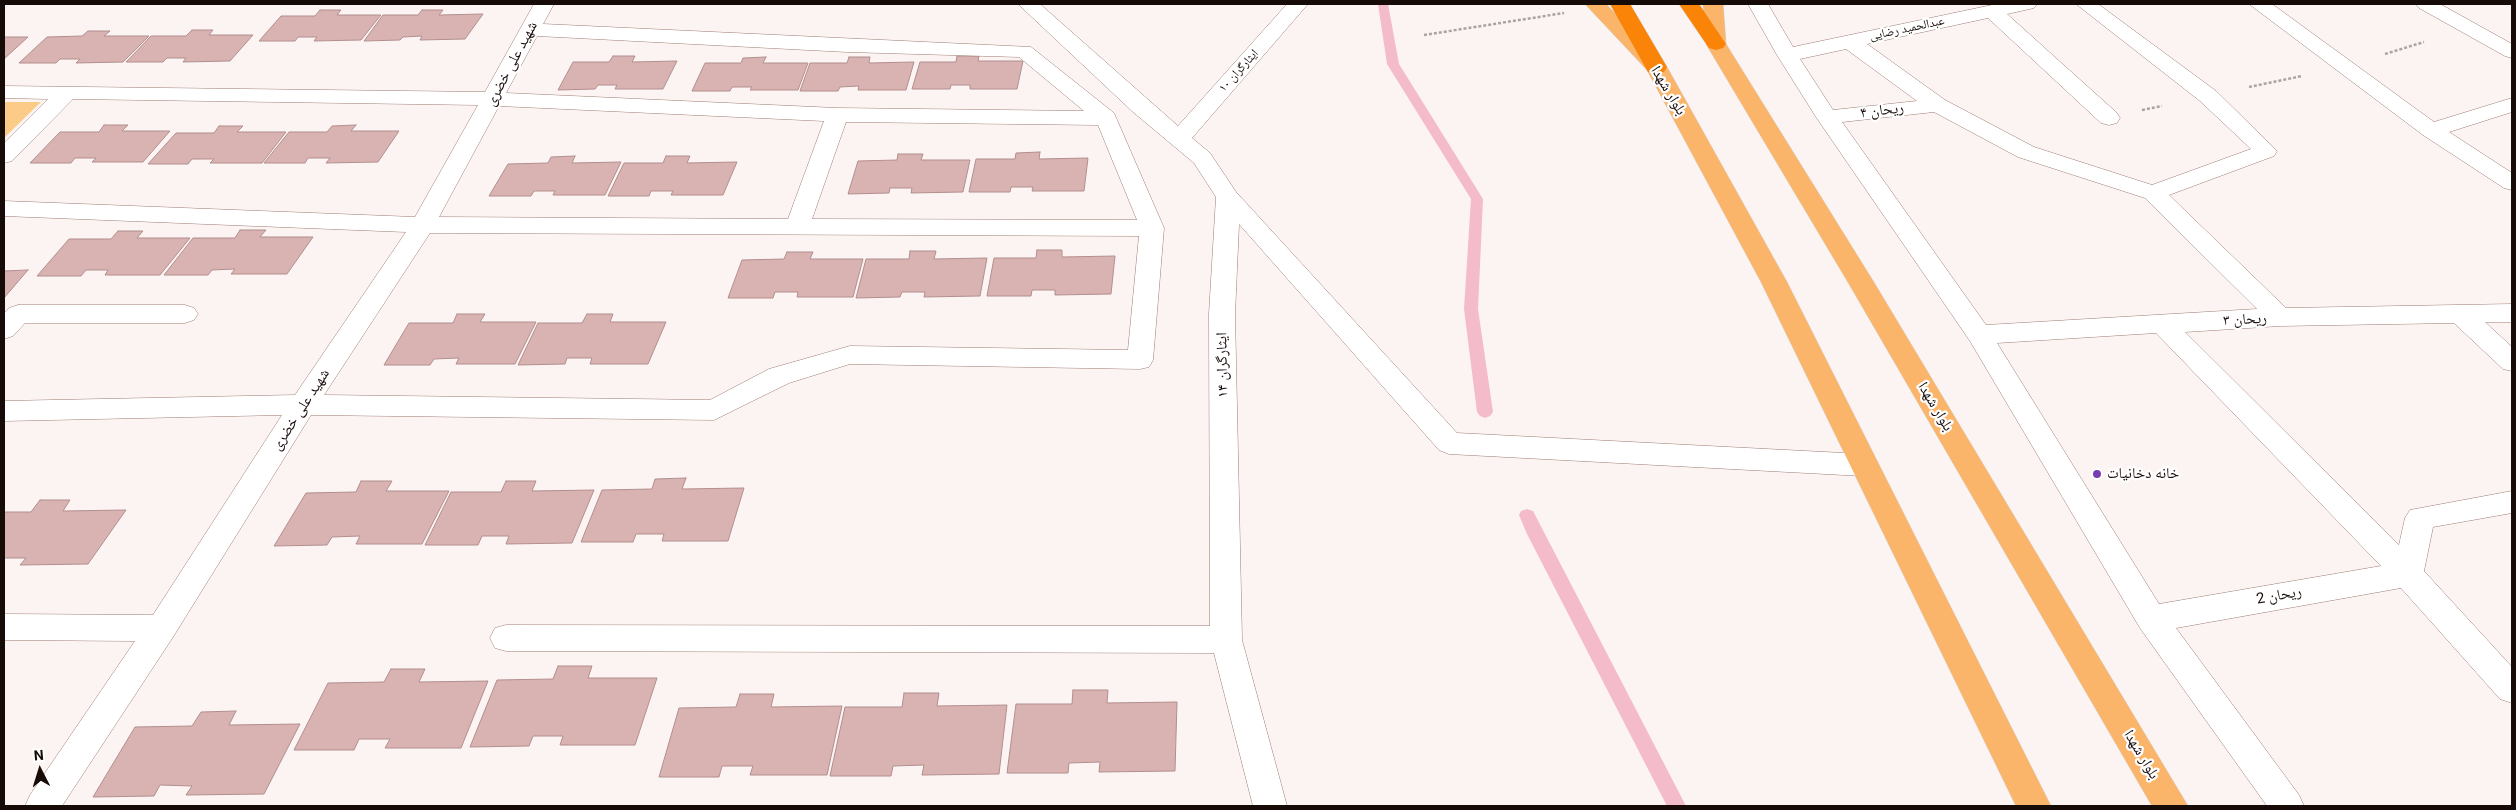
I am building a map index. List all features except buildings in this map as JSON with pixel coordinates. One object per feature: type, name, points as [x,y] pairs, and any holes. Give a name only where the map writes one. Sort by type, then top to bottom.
[{"type":"highway","points":[[1689,4],[1716,44]]},
{"type":"main road","name":"بلوار شهدا","points":[[1712,4],[1716,44],[1862,284],[2171,806]]},
{"type":"main road","name":"بلوار شهدا","points":[[1604,5],[1656,67],[1774,282],[1863,465],[2034,806]]},
{"type":"street","name":"شهید علی خضری","points":[[42,806],[162,628],[303,404],[423,225],[494,99],[544,4]]},
{"type":"street","points":[[1028,4],[1141,107],[1202,158],[1228,197],[1449,443],[1863,465]]},
{"type":"street","name":"ایثارگران ۱۰","points":[[1179,139],[1298,4]]},
{"type":"street","points":[[1758,4],[1787,56],[1827,117],[1979,335],[2151,619],[2287,806]]},
{"type":"street","points":[[1929,4],[1949,20]]},
{"type":"street","name":"عبدالحمید رضایی","points":[[1787,56],[2027,4]]},
{"type":"street","points":[[2086,4],[2208,96],[2266,151],[2153,194]]},
{"type":"street","points":[[2259,4],[2431,130],[2512,183]]},
{"type":"street","points":[[2426,4],[2512,52]]},
{"type":"street","points":[[1992,11],[2109,118]]},
{"type":"street","points":[[4,411],[303,404],[714,410],[779,376],[850,355],[1140,360],[1152,228],[1106,118],[1024,51],[847,46],[530,30]]},
{"type":"street","points":[[1850,42],[1937,104],[2026,152],[2153,194],[2280,318]]},
{"type":"street","points":[[4,92],[494,99],[837,115],[1106,118]]},
{"type":"street","points":[[4,156],[68,92]]},
{"type":"street","name":"ریحان ۴","points":[[1827,117],[1937,104]]},
{"type":"street","points":[[2431,130],[2512,106]]},
{"type":"street","points":[[798,225],[837,115]]},
{"type":"street","name":"ایثارگران ۱۴","points":[[1228,197],[1222,314],[1226,640],[1270,806]]},
{"type":"street","points":[[4,208],[423,225],[798,225],[1152,228]]},
{"type":"street","name":"ریحان ۳","points":[[1979,335],[2280,318],[2512,313]]},
{"type":"street","points":[[4,330],[18,314],[185,314]]},
{"type":"street","points":[[2461,315],[2512,362]]},
{"type":"street","points":[[2162,324],[2408,574],[2512,689]]},
{"type":"street","points":[[2408,574],[2420,518],[2512,502]]},
{"type":"street","name":"ریحان 2","points":[[2151,619],[2408,574]]},
{"type":"street","points":[[4,627],[162,628]]},
{"type":"street","points":[[506,638],[1226,640]]},
{"type":"path","points":[[1424,35],[1604,5]]},
{"type":"path","points":[[2344,68],[2418,44],[2475,33]]},
{"type":"shaded area","points":[[4,102],[41,102],[4,138]]},
{"type":"waterway","points":[[1383,4],[1393,64],[1477,199],[1471,309],[1485,412]]},
{"type":"waterway","points":[[1527,515],[1535,534],[1677,806]]},
{"type":"place","name":"خانه دخانیات","points":[[2097,474]]}]
